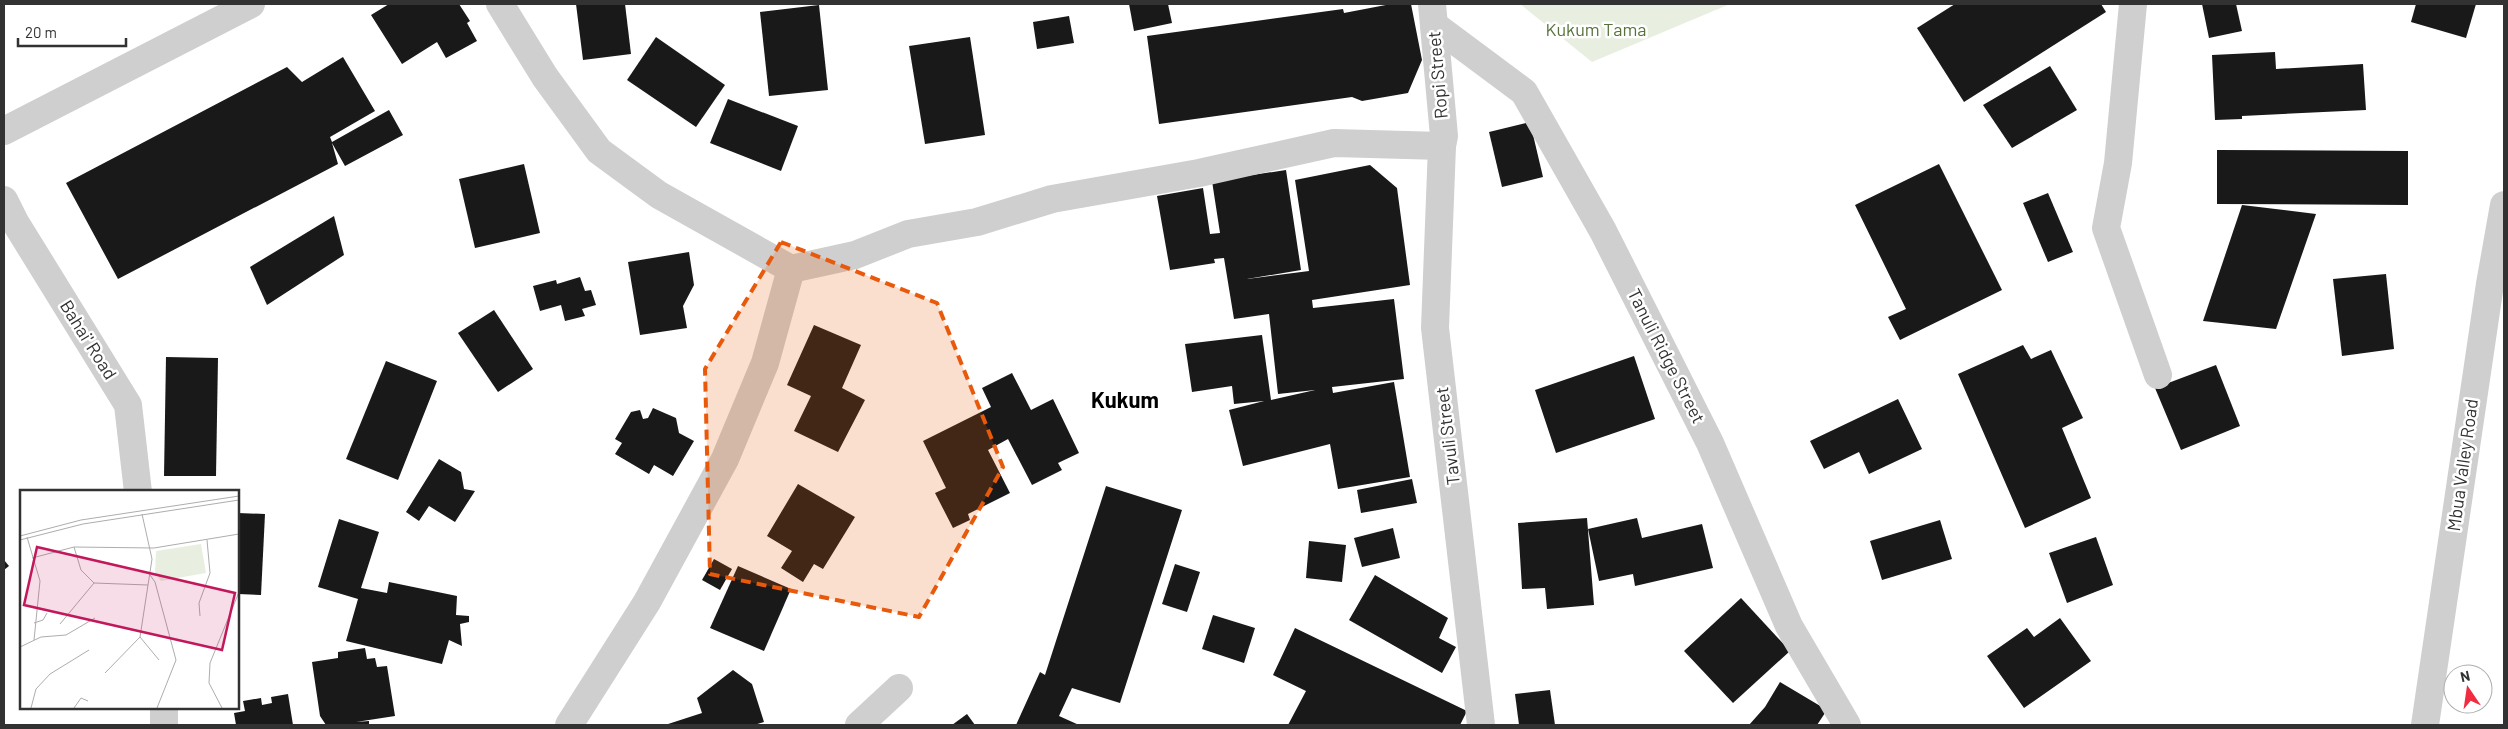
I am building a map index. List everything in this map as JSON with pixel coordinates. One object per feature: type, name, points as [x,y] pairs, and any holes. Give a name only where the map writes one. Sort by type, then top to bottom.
[{"type":"street","points":[[4,131],[251,4]]},
{"type":"street","points":[[500,4],[545,77],[599,151],[659,195],[791,270],[855,255],[908,234],[977,222],[1052,199],[1199,173],[1334,143],[1442,146]]},
{"type":"street","points":[[2134,4],[2118,163],[2106,228],[2158,375]]},
{"type":"street","name":"Ropi Street","points":[[1433,14],[1444,136],[1442,146]]},
{"type":"street","name":"Tanuli Ridge Street","points":[[1433,14],[1524,92],[1612,248],[1710,443],[1789,626],[1847,725]]},
{"type":"street","name":"Tavuli Street","points":[[1442,146],[1436,328],[1481,725]]},
{"type":"street","name":"Bahai' Road","points":[[4,200],[15,222],[128,404],[138,490]]},
{"type":"street","name":"Mbua Valley Road","points":[[2425,725],[2484,322],[2504,205]]},
{"type":"street","points":[[569,725],[647,602],[726,459],[765,362],[791,270]]},
{"type":"street","points":[[859,725],[899,688]]},
{"type":"street","points":[[164,709],[164,725]]},
{"type":"highlighted area","points":[[781,242],[937,303],[1003,467],[919,617],[710,574],[705,369]]},
{"type":"green space","name":"Kukum Tama","points":[[1520,4],[1730,4],[1592,62]]},
{"type":"building","points":[[389,4],[459,4],[470,21],[467,23],[477,41],[446,58],[437,42],[402,64],[371,15]]},
{"type":"building","points":[[576,4],[625,4],[631,54],[583,60]]},
{"type":"building","points":[[1129,4],[1168,4],[1172,23],[1134,31]]},
{"type":"building","points":[[1391,4],[1411,4],[1422,60],[1408,93],[1362,101],[1352,97],[1159,124],[1147,36],[1343,9],[1344,13]]},
{"type":"building","points":[[1955,4],[2101,4],[2106,12],[1964,102],[1917,28]]},
{"type":"building","points":[[2202,4],[2236,4],[2242,31],[2209,38]]},
{"type":"building","points":[[2416,4],[2476,4],[2466,38],[2411,22]]},
{"type":"building","points":[[819,5],[828,90],[769,96],[760,12]]},
{"type":"building","points":[[1069,16],[1074,43],[1037,49],[1033,22]]},
{"type":"building","points":[[656,37],[725,85],[696,127],[627,80]]},
{"type":"building","points":[[970,37],[985,135],[925,144],[909,46]]},
{"type":"building","points":[[2275,52],[2276,69],[2363,64],[2366,110],[2242,116],[2242,119],[2215,120],[2212,55]]},
{"type":"building","points":[[343,57],[375,111],[330,137],[332,142],[389,110],[403,135],[345,166],[332,143],[338,164],[118,279],[66,183],[287,67],[302,82]]},
{"type":"building","points":[[2050,66],[2077,110],[2012,148],[1983,105]]},
{"type":"building","points":[[728,99],[798,126],[781,171],[710,143]]},
{"type":"building","points":[[1530,122],[1543,177],[1502,187],[1489,132]]},
{"type":"building","points":[[2217,150],[2408,151],[2408,205],[2217,204]]},
{"type":"building","points":[[524,164],[540,233],[475,248],[459,179]]},
{"type":"building","points":[[1939,164],[2002,290],[1900,340],[1888,317],[1906,309],[1855,205]]},
{"type":"building","points":[[1370,165],[1397,188],[1410,285],[1312,300],[1313,308],[1394,299],[1404,379],[1332,387],[1333,393],[1394,382],[1410,477],[1338,489],[1330,444],[1243,466],[1229,410],[1264,401],[1234,404],[1232,386],[1192,392],[1185,344],[1262,335],[1271,400],[1315,390],[1278,394],[1269,314],[1234,319],[1224,258],[1214,259],[1215,263],[1170,270],[1157,196],[1203,188],[1210,234],[1220,233],[1212,181],[1286,170],[1301,270],[1247,279],[1309,271],[1295,180]]},
{"type":"building","points":[[2048,193],[2073,252],[2048,262],[2023,203]]},
{"type":"building","points":[[2242,205],[2316,214],[2276,329],[2203,321]]},
{"type":"building","points":[[334,216],[344,255],[267,305],[250,267]]},
{"type":"building","points":[[689,252],[694,285],[683,306],[687,328],[640,335],[628,262]]},
{"type":"building","points":[[2386,274],[2394,349],[2342,356],[2333,279]]},
{"type":"building","points":[[580,277],[585,291],[591,290],[596,305],[582,309],[585,316],[565,321],[561,305],[540,311],[533,286],[556,280],[557,284]]},
{"type":"building","points":[[494,310],[533,369],[498,392],[458,333]]},
{"type":"building","points":[[814,325],[861,345],[842,388],[865,400],[838,452],[794,431],[811,396],[787,385]]},
{"type":"building","points":[[2023,345],[2031,359],[2051,350],[2083,418],[2062,428],[2091,498],[2025,528],[1958,374]]},
{"type":"building","points":[[1634,356],[1655,419],[1556,453],[1535,390]]},
{"type":"building","points":[[166,357],[218,358],[216,476],[164,476]]},
{"type":"building","points":[[386,361],[437,381],[398,480],[346,459]]},
{"type":"building","points":[[2216,365],[2240,426],[2181,450],[2155,388]]},
{"type":"building","points":[[1012,373],[1031,410],[1053,399],[1079,453],[1058,463],[1062,470],[1032,485],[1008,439],[988,450],[1010,493],[968,514],[970,520],[953,528],[935,493],[946,488],[923,441],[991,407],[982,388]]},
{"type":"building","points":[[1898,399],[1922,449],[1869,474],[1859,452],[1824,469],[1810,441]]},
{"type":"building","points":[[653,408],[676,418],[679,433],[694,441],[673,476],[654,465],[649,474],[615,454],[622,443],[615,439],[631,412],[640,410],[643,419],[648,418]]},
{"type":"building","points":[[439,459],[461,472],[464,489],[475,491],[455,522],[429,506],[419,521],[406,512]]},
{"type":"building","points":[[1412,479],[1417,503],[1361,513],[1357,490]]},
{"type":"building","points":[[798,484],[855,517],[823,569],[814,564],[803,582],[781,568],[792,551],[767,536]]},
{"type":"building","points":[[1106,486],[1182,510],[1120,703],[1072,688],[1059,716],[1079,725],[1016,725],[1040,672],[1045,675]]},
{"type":"building","points":[[239,513],[265,514],[261,595],[239,594]]},
{"type":"building","points":[[1587,518],[1594,605],[1547,609],[1545,588],[1522,589],[1518,523]]},
{"type":"building","points":[[1637,518],[1642,538],[1702,524],[1713,568],[1635,586],[1633,574],[1599,581],[1588,529]]},
{"type":"building","points":[[339,519],[379,532],[361,588],[387,593],[389,582],[457,596],[456,615],[469,616],[469,622],[460,624],[462,646],[449,640],[442,664],[346,641],[358,599],[318,587]]},
{"type":"building","points":[[1940,520],[1952,559],[1882,580],[1870,541]]},
{"type":"building","points":[[1393,528],[1400,558],[1362,567],[1354,538]]},
{"type":"building","points":[[2096,537],[2113,585],[2067,603],[2049,553]]},
{"type":"building","points":[[1309,541],[1346,545],[1342,582],[1306,578]]},
{"type":"building","points":[[714,559],[732,569],[720,590],[702,580]]},
{"type":"building","points":[[4,560],[9,566],[4,570]]},
{"type":"building","points":[[1175,564],[1200,572],[1187,612],[1162,604]]},
{"type":"building","points":[[738,566],[791,589],[764,651],[710,628]]},
{"type":"building","points":[[1375,575],[1448,618],[1439,638],[1456,647],[1442,673],[1349,620]]},
{"type":"building","points":[[1741,598],[1790,651],[1733,703],[1684,651]]},
{"type":"building","points":[[1213,615],[1255,628],[1244,663],[1202,649]]},
{"type":"building","points":[[2060,618],[2091,661],[2024,708],[1987,656],[2027,628],[2034,637]]},
{"type":"building","points":[[1295,628],[1467,711],[1460,725],[1288,725],[1306,691],[1273,675]]},
{"type":"building","points":[[365,648],[367,659],[375,658],[377,667],[387,666],[395,716],[356,722],[369,721],[369,725],[326,725],[320,716],[312,662],[338,658],[338,652]]},
{"type":"building","points":[[733,670],[752,684],[764,722],[754,725],[665,725],[702,713],[697,698]]},
{"type":"building","points":[[1780,682],[1827,710],[1817,725],[1749,725],[1765,707]]},
{"type":"building","points":[[1550,690],[1555,725],[1519,725],[1515,694]]},
{"type":"building","points":[[288,694],[293,725],[236,725],[234,713],[245,711],[243,701],[261,698],[262,705],[272,703],[271,697]]},
{"type":"building","points":[[967,714],[975,725],[952,725]]},
{"type":"district","name":"Kukum","points":[[1125,400]]}]
